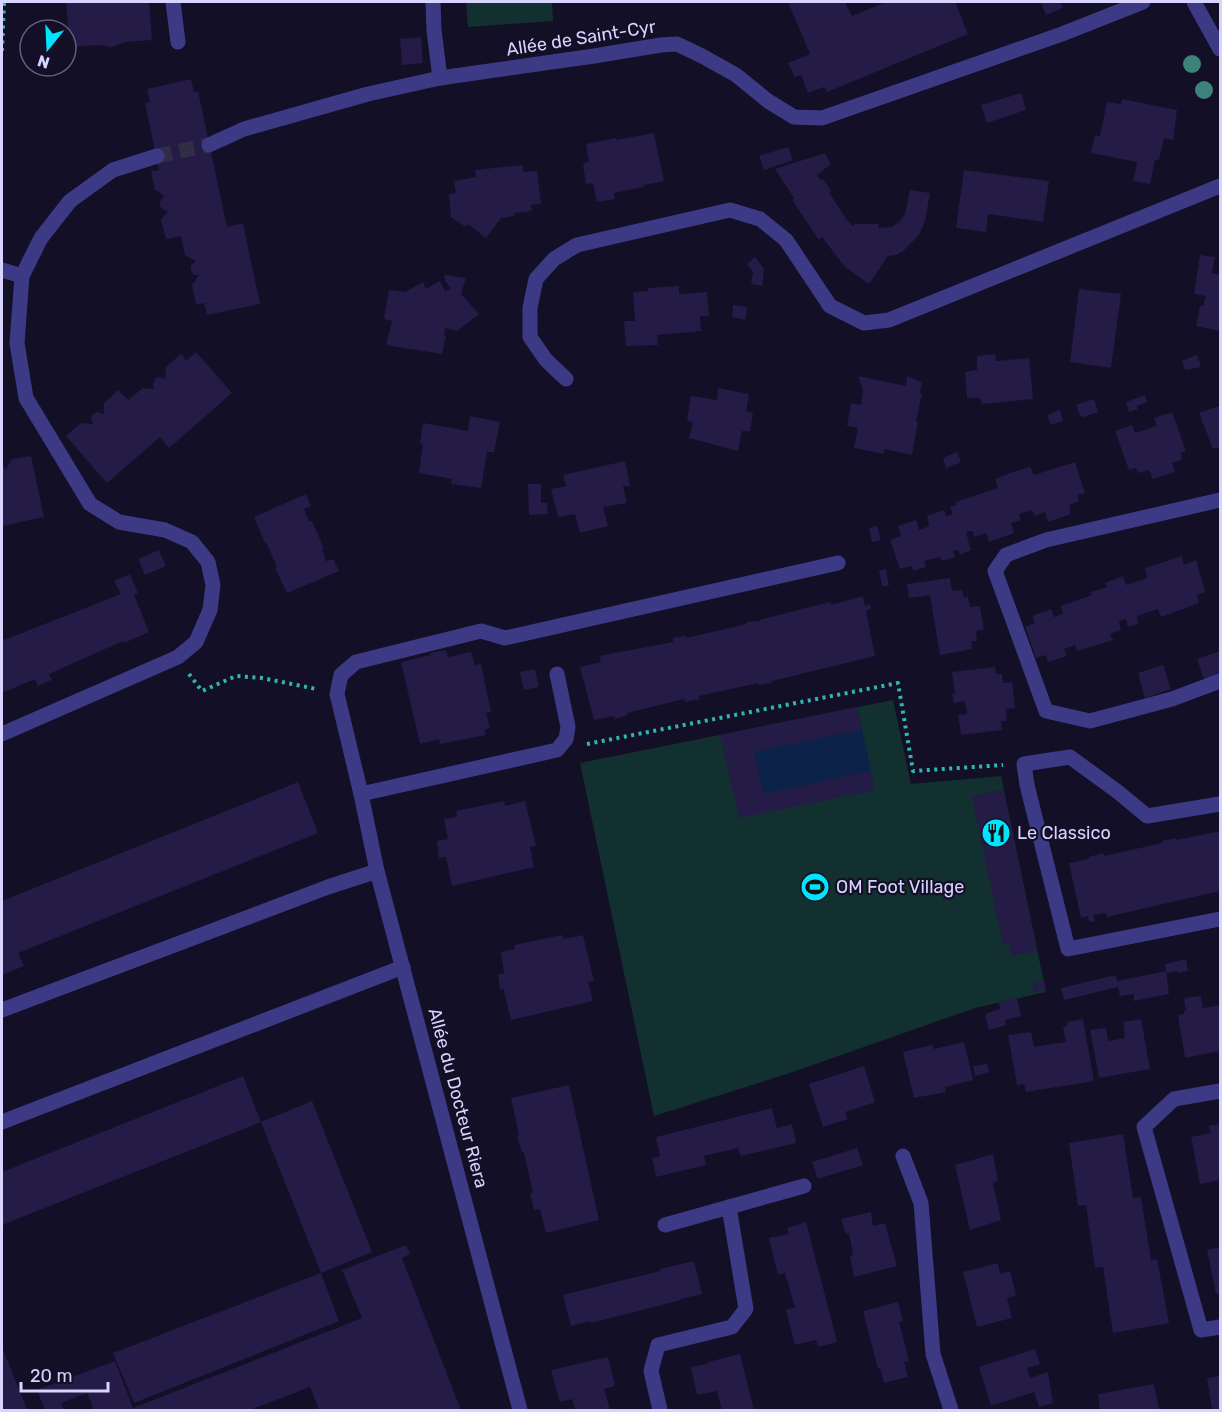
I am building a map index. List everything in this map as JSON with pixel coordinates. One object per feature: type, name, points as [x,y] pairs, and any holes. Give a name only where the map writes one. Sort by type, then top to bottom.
[{"type":"street","points":[[173,2],[178,42]]},
{"type":"street","points":[[433,2],[440,78]]},
{"type":"street","name":"Allée de Saint-Cyr","points":[[209,145],[244,129],[368,94],[440,78],[677,44],[736,75],[768,101],[794,117],[822,118],[1062,34],[1143,2]]},
{"type":"street","points":[[1194,2],[1221,49]]},
{"type":"street","points":[[2,734],[176,659],[196,642],[210,610],[213,585],[208,562],[192,542],[165,530],[119,522],[90,504],[26,398],[17,343],[22,276],[41,238],[70,201],[113,170],[157,156]]},
{"type":"street","points":[[566,379],[546,360],[530,337],[530,308],[536,279],[554,259],[577,245],[730,210],[760,219],[786,240],[830,306],[864,323],[889,320],[1221,186]]},
{"type":"street","points":[[2,270],[22,276]]},
{"type":"street","points":[[1221,500],[1046,540],[1006,555],[995,571],[1046,711],[1090,720],[1173,699],[1221,681]]},
{"type":"street","points":[[337,694],[342,675],[356,662],[481,631],[505,638],[838,563]]},
{"type":"street","points":[[362,794],[557,750],[566,739],[568,728],[557,674]]},
{"type":"street","name":"Allée du Docteur Riera","points":[[337,694],[362,794],[377,871],[520,1410]]},
{"type":"street","points":[[1221,804],[1147,816],[1070,757],[1024,764],[1027,786],[1068,949],[1221,919]]},
{"type":"street","points":[[2,1010],[328,887],[377,871]]},
{"type":"street","points":[[2,1122],[403,967]]},
{"type":"street","points":[[1221,1091],[1174,1099],[1144,1127],[1201,1330],[1221,1327]]},
{"type":"street","points":[[903,1156],[921,1203],[933,1353],[951,1410]]},
{"type":"street","points":[[665,1225],[804,1186]]},
{"type":"street","points":[[660,1410],[651,1371],[658,1345],[732,1327],[746,1309],[729,1207]]},
{"type":"path","points":[[2,51],[4,2]]},
{"type":"path","points":[[176,659],[202,691],[236,676],[262,678],[337,694]]},
{"type":"path","points":[[592,743],[898,683],[913,771],[1024,764]]},
{"type":"green space","points":[[466,2],[552,2],[553,21],[468,27]]},
{"type":"green space","name":"OM Foot Village","points":[[893,700],[911,784],[1001,776],[1046,992],[975,1008],[790,1073],[654,1116],[580,763]]},
{"type":"water","points":[[862,729],[871,771],[763,794],[754,752]]},
{"type":"building","points":[[66,2],[149,2],[152,40],[125,42],[112,47],[78,46],[78,18],[67,18]]},
{"type":"building","points":[[788,2],[845,2],[852,16],[886,2],[955,2],[968,34],[827,92],[824,87],[808,93],[801,75],[795,77],[788,63],[810,54]]},
{"type":"building","points":[[1060,2],[1063,8],[1046,15],[1041,3]]},
{"type":"building","points":[[421,37],[423,63],[402,65],[400,39]]},
{"type":"building","points":[[191,79],[194,92],[198,91],[227,227],[243,223],[260,304],[207,315],[204,303],[196,305],[192,285],[199,275],[194,275],[191,266],[196,261],[185,255],[181,236],[166,239],[161,220],[168,211],[163,210],[160,206],[160,201],[165,196],[155,190],[151,171],[159,170],[145,103],[150,102],[147,89]]},
{"type":"building","points":[[1021,93],[1026,110],[987,123],[981,105]]},
{"type":"building","points":[[1122,99],[1177,110],[1173,140],[1164,138],[1159,160],[1155,160],[1150,184],[1133,181],[1137,162],[1091,153],[1095,135],[1100,136],[1107,102],[1121,104]]},
{"type":"building","points":[[654,133],[664,181],[614,193],[615,199],[597,202],[593,183],[586,184],[583,164],[589,162],[586,144]]},
{"type":"building","points":[[788,147],[793,160],[764,170],[759,156]]},
{"type":"building","points":[[825,153],[831,164],[817,175],[821,180],[823,179],[846,219],[853,226],[855,224],[879,224],[878,228],[892,227],[905,214],[910,190],[930,193],[925,221],[919,235],[903,251],[888,256],[869,284],[845,267],[822,237],[819,240],[792,200],[794,198],[775,169]]},
{"type":"building","points":[[523,165],[523,172],[537,171],[541,204],[531,205],[532,211],[502,217],[486,238],[468,224],[466,227],[451,217],[449,194],[456,193],[454,181],[476,177],[475,170]]},
{"type":"building","points":[[964,170],[1049,181],[1043,222],[988,214],[986,232],[956,228]]},
{"type":"building","points":[[1200,255],[1215,257],[1212,273],[1220,275],[1220,331],[1196,326],[1200,306],[1203,306],[1206,296],[1194,294]]},
{"type":"building","points":[[755,257],[764,269],[762,286],[751,284],[753,272],[747,264]]},
{"type":"building","points":[[444,275],[466,278],[461,294],[479,314],[457,331],[445,328],[444,336],[446,336],[442,354],[386,345],[392,321],[384,319],[389,290],[405,292],[423,282],[426,289],[440,281],[445,291],[451,289]]},
{"type":"building","points":[[679,286],[679,294],[707,292],[709,316],[700,316],[701,331],[657,335],[658,345],[626,346],[624,321],[635,321],[633,292],[648,291],[648,288]]},
{"type":"building","points":[[1079,289],[1121,294],[1111,368],[1070,362]]},
{"type":"building","points":[[733,305],[747,307],[745,320],[732,317]]},
{"type":"building","points":[[196,352],[232,393],[169,448],[160,437],[107,483],[66,436],[81,423],[93,424],[92,415],[97,412],[104,414],[104,403],[118,390],[128,400],[143,388],[154,389],[155,379],[159,377],[165,379],[166,367],[181,354],[186,361]]},
{"type":"building","points":[[995,354],[996,361],[1029,358],[1033,399],[982,404],[980,398],[967,398],[965,372],[977,370],[977,356]]},
{"type":"building","points":[[1197,355],[1201,367],[1185,370],[1182,361]]},
{"type":"building","points":[[858,376],[906,386],[907,376],[922,382],[912,455],[884,449],[884,454],[854,448],[858,428],[847,426],[851,403],[861,405],[863,389]]},
{"type":"building","points":[[718,388],[749,394],[746,411],[753,413],[750,431],[742,431],[738,451],[689,438],[693,423],[687,420],[691,396],[717,400]]},
{"type":"building","points":[[1145,395],[1147,402],[1129,412],[1126,402]]},
{"type":"building","points":[[1094,399],[1098,412],[1084,417],[1080,416],[1076,405]]},
{"type":"building","points":[[1219,406],[1220,447],[1213,449],[1199,413]]},
{"type":"building","points":[[1060,410],[1063,421],[1051,425],[1047,415]]},
{"type":"building","points":[[1172,412],[1186,451],[1181,453],[1182,460],[1172,463],[1175,472],[1153,479],[1149,470],[1138,473],[1136,468],[1129,470],[1115,431],[1132,425],[1135,433],[1157,426],[1154,418]]},
{"type":"building","points":[[470,416],[500,422],[494,452],[487,452],[481,488],[451,484],[452,479],[419,473],[423,423],[468,431]]},
{"type":"building","points":[[957,452],[961,462],[946,468],[943,458]]},
{"type":"building","points":[[31,456],[44,517],[2,526],[2,465],[6,469],[12,459]]},
{"type":"building","points":[[625,461],[630,486],[623,486],[627,503],[603,507],[608,526],[580,533],[575,514],[558,517],[551,489],[566,486],[563,475]]},
{"type":"building","points":[[1075,462],[1085,493],[1078,495],[1079,501],[1069,505],[1071,514],[1048,522],[1045,512],[1035,516],[1032,510],[1019,514],[1021,520],[1011,523],[1014,533],[989,542],[986,533],[974,537],[973,531],[966,532],[971,550],[960,555],[958,550],[953,551],[955,557],[942,561],[940,557],[924,561],[926,567],[913,571],[912,566],[900,569],[890,540],[901,536],[898,526],[916,520],[919,530],[929,526],[927,516],[944,510],[946,516],[953,514],[950,507],[956,505],[956,502],[998,488],[995,479],[1013,472],[1030,467],[1034,475]]},
{"type":"building","points":[[528,484],[541,484],[541,503],[547,503],[548,514],[529,515]]},
{"type":"building","points":[[306,494],[311,506],[304,509],[324,549],[322,549],[326,561],[333,559],[339,571],[287,593],[254,517]]},
{"type":"building","points":[[877,526],[881,540],[872,542],[869,528]]},
{"type":"building","points":[[159,550],[166,566],[145,575],[138,559]]},
{"type":"building","points":[[1182,556],[1184,565],[1196,560],[1205,592],[1197,595],[1199,603],[1161,617],[1158,609],[1137,616],[1138,624],[1128,627],[1126,619],[1119,621],[1121,630],[1110,634],[1113,640],[1077,651],[1075,645],[1064,649],[1067,656],[1048,662],[1046,655],[1036,658],[1025,627],[1035,623],[1032,616],[1051,609],[1054,617],[1063,614],[1061,606],[1092,595],[1091,592],[1107,587],[1105,583],[1123,576],[1126,585],[1147,578],[1145,568]]},
{"type":"building","points":[[886,569],[889,586],[882,586],[879,570]]},
{"type":"building","points":[[130,574],[138,593],[134,595],[149,632],[49,674],[52,680],[38,686],[35,679],[2,693],[2,634],[4,640],[121,594],[114,581]]},
{"type":"building","points":[[950,578],[952,591],[962,590],[964,598],[968,596],[970,607],[980,606],[984,630],[976,631],[977,641],[971,641],[972,649],[940,655],[930,595],[909,598],[907,584]]},
{"type":"building","points":[[863,596],[865,606],[870,604],[871,609],[866,611],[875,656],[772,681],[772,683],[759,685],[758,683],[699,696],[700,699],[685,702],[684,699],[627,713],[628,715],[615,719],[614,716],[594,720],[580,667],[601,662],[599,656],[673,642],[673,638],[686,636],[686,638]]},
{"type":"building","points":[[446,650],[448,657],[471,652],[475,665],[481,664],[491,712],[486,713],[490,728],[484,730],[486,735],[440,744],[439,739],[420,744],[401,662]]},
{"type":"building","points":[[1220,651],[1220,677],[1205,682],[1197,659]]},
{"type":"building","points":[[1163,665],[1171,689],[1145,698],[1138,673]]},
{"type":"building","points":[[995,667],[996,674],[1002,674],[1003,683],[1012,682],[1015,708],[1006,709],[1007,721],[1001,721],[1002,730],[961,735],[958,715],[967,714],[965,701],[954,703],[952,672]]},
{"type":"building","points":[[535,669],[539,687],[524,690],[520,672]]},
{"type":"building","points":[[857,707],[862,729],[754,752],[763,794],[871,771],[875,790],[739,818],[720,735]]},
{"type":"building","points":[[298,782],[318,833],[18,953],[24,966],[2,975],[2,901]]},
{"type":"building","points":[[1003,789],[1037,951],[1011,956],[1009,944],[1003,945],[972,796]]},
{"type":"building","points":[[504,801],[505,806],[525,801],[536,846],[530,847],[534,867],[452,886],[446,857],[439,858],[437,841],[448,839],[444,819],[457,817],[456,811]]},
{"type":"building","points":[[1220,831],[1220,891],[1107,917],[1106,913],[1093,915],[1095,921],[1089,922],[1088,916],[1081,918],[1069,863],[1089,859],[1089,857],[1103,853],[1104,856],[1162,843],[1162,841]]},
{"type":"building","points":[[562,935],[563,939],[583,935],[594,981],[588,982],[593,1001],[511,1020],[503,988],[500,990],[498,975],[504,973],[501,952],[515,949],[514,945]]},
{"type":"building","points":[[1186,959],[1188,971],[1166,973],[1165,964]]},
{"type":"building","points":[[1166,971],[1169,994],[1134,1001],[1134,994],[1120,996],[1118,987],[1064,1000],[1061,988],[1116,975],[1117,981]]},
{"type":"building","points":[[1044,981],[1046,989],[1034,992],[1032,984]]},
{"type":"building","points":[[1201,996],[1203,1008],[1220,1005],[1220,1051],[1185,1058],[1178,1015],[1186,1011],[1184,998]]},
{"type":"building","points":[[1017,998],[1021,1016],[1005,1020],[1006,1025],[989,1030],[985,1014],[1000,1009],[999,1002]]},
{"type":"building","points":[[1083,1019],[1094,1081],[1026,1092],[1024,1084],[1017,1085],[1008,1035],[1031,1032],[1034,1047],[1066,1042],[1063,1026],[1067,1026],[1067,1022]]},
{"type":"building","points":[[1141,1019],[1150,1069],[1099,1078],[1090,1030],[1106,1028],[1108,1041],[1125,1038],[1123,1022]]},
{"type":"building","points":[[964,1042],[973,1080],[945,1087],[946,1092],[914,1098],[903,1052],[932,1045],[934,1049]]},
{"type":"building","points":[[987,1064],[989,1072],[975,1076],[973,1066]]},
{"type":"building","points":[[864,1066],[875,1102],[845,1112],[848,1119],[823,1127],[809,1084]]},
{"type":"building","points":[[243,1076],[261,1122],[2,1225],[2,1172]]},
{"type":"building","points":[[569,1085],[599,1220],[546,1233],[540,1209],[534,1210],[530,1193],[533,1193],[524,1152],[522,1152],[517,1136],[519,1135],[511,1098]]},
{"type":"building","points":[[312,1101],[372,1252],[321,1273],[261,1122]]},
{"type":"building","points":[[772,1108],[777,1128],[792,1124],[796,1143],[741,1156],[738,1148],[704,1156],[706,1165],[656,1177],[652,1158],[660,1156],[656,1137]]},
{"type":"building","points":[[1220,1124],[1220,1180],[1200,1184],[1191,1137],[1211,1133],[1209,1126]]},
{"type":"building","points":[[1123,1134],[1133,1198],[1141,1197],[1151,1260],[1157,1259],[1169,1323],[1113,1333],[1103,1267],[1095,1268],[1086,1205],[1078,1206],[1069,1143]]},
{"type":"building","points":[[857,1148],[863,1165],[818,1179],[812,1162]]},
{"type":"building","points":[[993,1154],[998,1181],[993,1183],[1001,1220],[970,1230],[955,1165]]},
{"type":"building","points":[[871,1212],[873,1226],[885,1223],[897,1266],[854,1277],[849,1233],[846,1234],[841,1219]]},
{"type":"building","points":[[806,1222],[837,1342],[818,1347],[816,1340],[795,1345],[786,1310],[795,1307],[785,1273],[778,1275],[769,1238],[789,1234],[787,1228]]},
{"type":"building","points":[[406,1245],[410,1254],[402,1258],[461,1410],[319,1410],[310,1387],[250,1410],[94,1410],[87,1393],[61,1403],[64,1410],[45,1410],[37,1390],[115,1361],[133,1408],[362,1318],[342,1270]]},
{"type":"building","points":[[1220,1247],[1220,1293],[1216,1294],[1207,1250]]},
{"type":"building","points":[[694,1261],[702,1294],[591,1323],[591,1321],[571,1326],[563,1295]]},
{"type":"building","points":[[998,1263],[1000,1274],[1010,1271],[1016,1295],[1007,1298],[1012,1318],[977,1327],[963,1272]]},
{"type":"building","points":[[321,1273],[339,1321],[134,1403],[113,1353]]},
{"type":"building","points":[[898,1302],[903,1321],[899,1322],[909,1361],[904,1362],[908,1377],[884,1383],[880,1368],[878,1369],[863,1311]]},
{"type":"building","points":[[2,1347],[27,1410],[2,1410]]},
{"type":"building","points":[[1035,1349],[1040,1364],[1027,1368],[1030,1378],[1048,1372],[1053,1403],[1039,1407],[1034,1392],[991,1406],[979,1367]]},
{"type":"building","points":[[740,1354],[754,1410],[722,1410],[717,1391],[697,1395],[691,1367]]},
{"type":"building","points":[[608,1357],[615,1386],[604,1389],[610,1410],[575,1410],[572,1399],[560,1402],[551,1370]]},
{"type":"building","points":[[1220,1376],[1220,1410],[1212,1410],[1207,1378]]},
{"type":"building","points":[[1154,1384],[1159,1410],[1100,1410],[1098,1394]]},
{"type":"tunnel","points":[[157,156],[209,145]]},
{"type":"place","name":"Le Classico","points":[[996,833]]},
{"type":"place","name":"OM Foot Village","points":[[815,887]]}]
